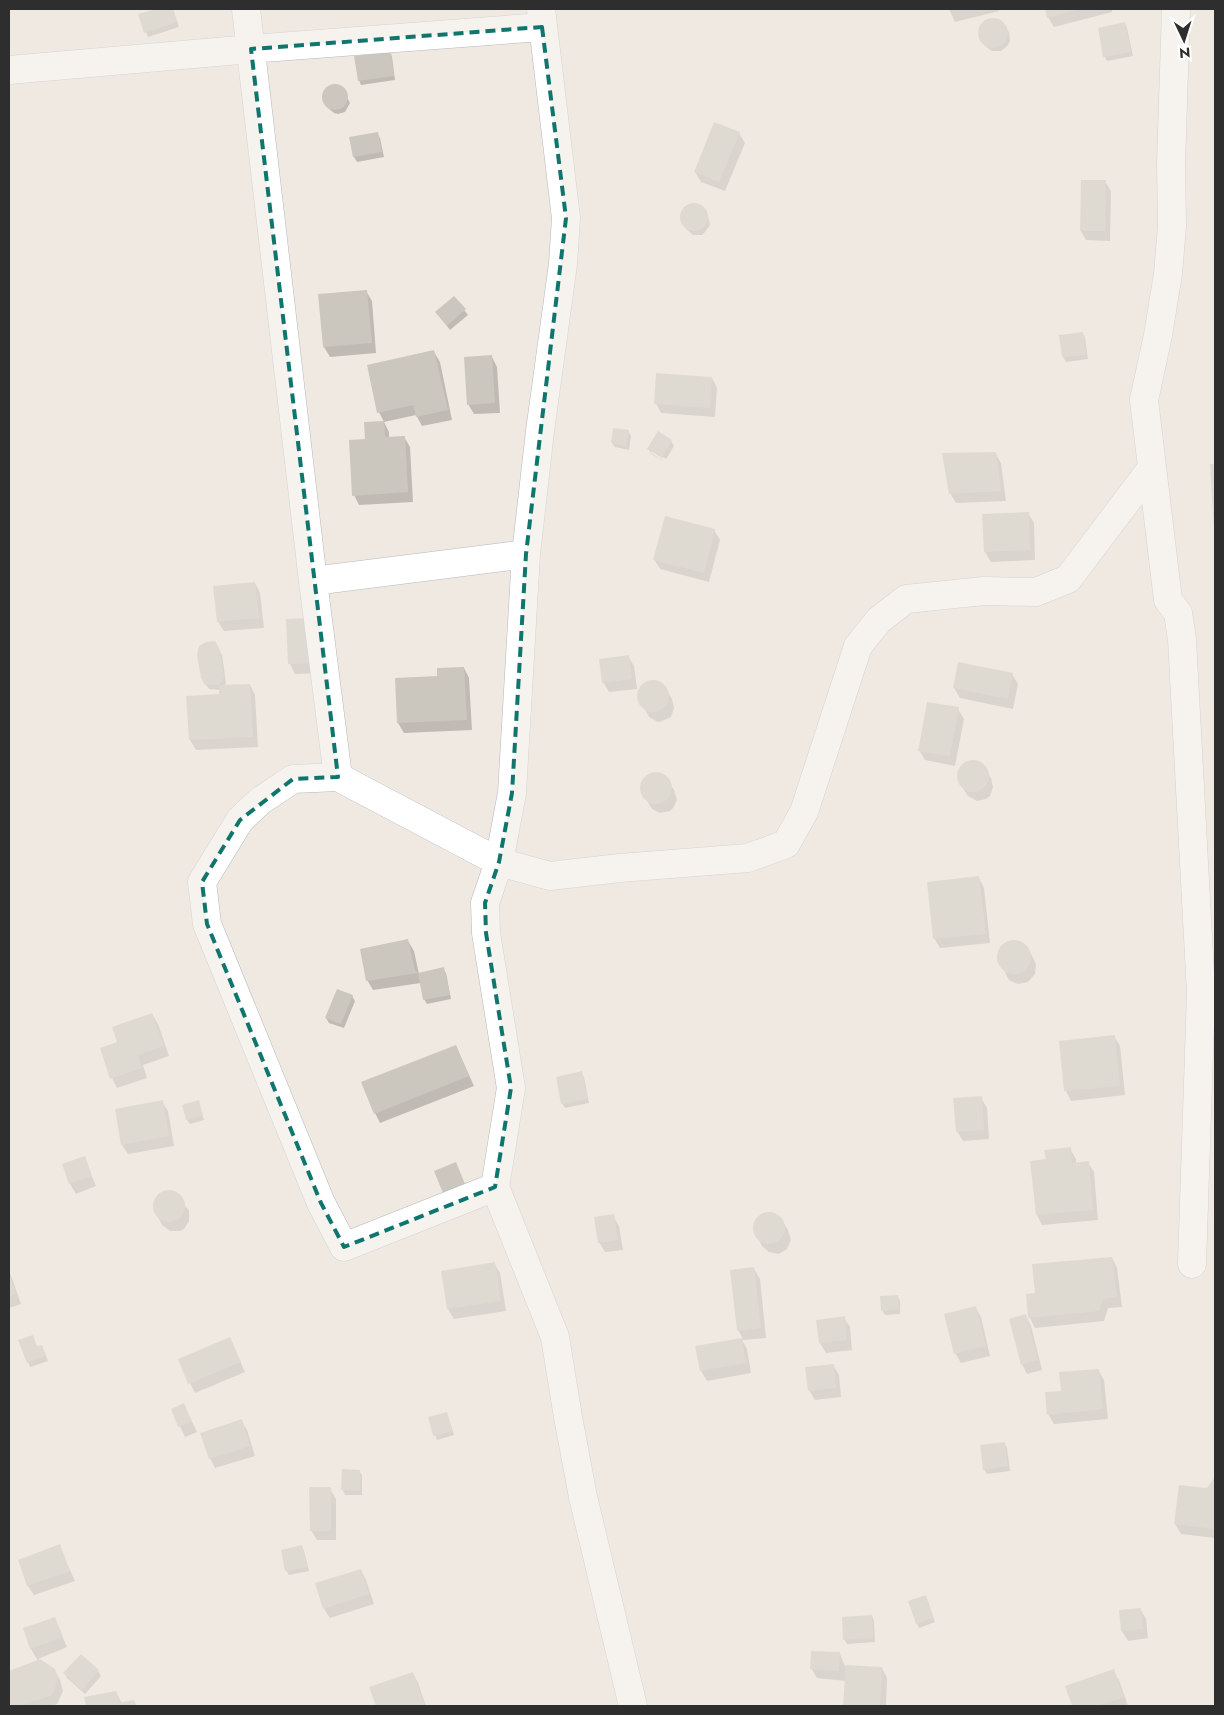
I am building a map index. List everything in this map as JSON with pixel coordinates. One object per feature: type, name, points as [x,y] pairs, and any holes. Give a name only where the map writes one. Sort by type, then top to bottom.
[{"type":"street","points":[[246,9],[313,581],[338,777]]},
{"type":"street","points":[[1176,9],[1171,164],[1172,226],[1168,274],[1158,335],[1144,400],[1168,600],[1178,613],[1182,639],[1200,983],[1192,1264]]},
{"type":"street","points":[[9,70],[251,49],[542,18],[566,218],[563,264],[540,431],[526,554],[512,793],[499,862],[485,902],[486,933],[510,1088],[495,1186],[555,1338],[583,1497],[633,1706]]},
{"type":"street","points":[[495,1186],[344,1247],[321,1203],[207,924],[202,882],[240,820],[260,801],[293,779],[338,777],[499,862],[550,876],[620,868],[748,858],[786,844],[804,812],[858,646],[879,620],[906,599],[984,591],[1036,592],[1068,579],[1151,469]]},
{"type":"street","points":[[313,581],[526,554]]},
{"type":"highlighted area","points":[[542,27],[566,218],[526,554],[512,793],[499,862],[485,903],[486,933],[511,1088],[495,1187],[344,1247],[321,1203],[207,924],[202,882],[240,820],[293,779],[338,777],[251,49]]},
{"type":"building","points":[[156,9],[173,9],[177,22],[144,33],[138,14]]},
{"type":"building","points":[[1045,9],[1080,9],[1047,18]]},
{"type":"building","points":[[993,18],[999,19],[1007,27],[1007,39],[999,47],[993,48],[987,47],[979,39],[978,33],[979,27],[987,19]]},
{"type":"building","points":[[1125,22],[1131,52],[1103,57],[1098,28]]},
{"type":"building","points":[[391,52],[394,76],[358,81],[354,56]]},
{"type":"building","points":[[335,84],[344,88],[348,97],[344,106],[335,110],[326,106],[322,97],[326,88]]},
{"type":"building","points":[[714,122],[740,132],[719,182],[694,172]]},
{"type":"building","points":[[378,132],[382,152],[353,157],[349,137]]},
{"type":"building","points":[[1081,180],[1106,180],[1105,231],[1080,231]]},
{"type":"building","points":[[694,203],[704,207],[708,217],[704,227],[694,231],[684,227],[680,217],[684,207]]},
{"type":"building","points":[[367,290],[372,343],[323,347],[318,294]]},
{"type":"building","points":[[454,296],[466,309],[447,326],[435,312]]},
{"type":"building","points":[[1083,332],[1086,355],[1062,357],[1059,335]]},
{"type":"building","points":[[434,350],[448,410],[416,417],[413,405],[377,413],[367,365]]},
{"type":"building","points":[[492,355],[495,403],[467,405],[464,357]]},
{"type":"building","points":[[656,373],[712,377],[710,408],[654,404]]},
{"type":"building","points":[[384,421],[385,437],[405,436],[408,492],[352,496],[349,440],[365,439],[364,422]]},
{"type":"building","points":[[613,428],[629,430],[626,446],[611,443]]},
{"type":"building","points":[[658,431],[672,440],[662,458],[647,449]]},
{"type":"building","points":[[996,452],[1001,491],[949,494],[942,453]]},
{"type":"building","points":[[1210,464],[1215,464],[1215,531],[1214,531]]},
{"type":"building","points":[[1029,512],[1030,550],[984,552],[982,514]]},
{"type":"building","points":[[665,516],[715,529],[704,573],[653,560]]},
{"type":"building","points":[[255,582],[259,618],[217,622],[213,586]]},
{"type":"building","points":[[312,618],[314,663],[288,664],[286,619]]},
{"type":"building","points":[[215,641],[220,650],[224,678],[219,685],[205,685],[201,678],[197,655],[199,646],[206,642]]},
{"type":"building","points":[[629,655],[632,679],[602,683],[599,659]]},
{"type":"building","points":[[958,662],[1013,673],[1008,699],[953,688]]},
{"type":"building","points":[[464,667],[467,720],[397,723],[395,678],[437,676],[437,668]]},
{"type":"building","points":[[653,680],[664,685],[669,696],[664,707],[653,712],[642,707],[637,696],[642,685]]},
{"type":"building","points":[[250,684],[253,737],[189,740],[186,696],[219,694],[219,685]]},
{"type":"building","points":[[927,702],[959,707],[950,756],[918,751]]},
{"type":"building","points":[[973,760],[984,765],[989,776],[984,787],[973,792],[962,787],[957,776],[962,765]]},
{"type":"building","points":[[656,772],[667,777],[672,788],[667,799],[656,804],[645,799],[640,788],[645,777]]},
{"type":"building","points":[[979,876],[986,934],[933,939],[927,882]]},
{"type":"building","points":[[408,939],[415,970],[418,973],[366,981],[360,949]]},
{"type":"building","points":[[1014,940],[1021,941],[1026,945],[1030,950],[1030,964],[1026,969],[1021,973],[1014,974],[1007,973],[1002,969],[998,964],[997,957],[998,950],[1002,945],[1007,941]]},
{"type":"building","points":[[444,967],[450,995],[423,1000],[418,973]]},
{"type":"building","points":[[337,989],[353,995],[341,1024],[325,1018]]},
{"type":"building","points":[[152,1013],[164,1046],[138,1055],[142,1068],[110,1079],[100,1048],[117,1042],[112,1027]]},
{"type":"building","points":[[1115,1035],[1120,1086],[1064,1091],[1059,1041]]},
{"type":"building","points":[[456,1045],[469,1076],[374,1114],[361,1082]]},
{"type":"building","points":[[582,1071],[587,1099],[561,1104],[556,1077]]},
{"type":"building","points":[[982,1096],[984,1130],[956,1132],[953,1098]]},
{"type":"building","points":[[163,1100],[169,1136],[121,1145],[115,1109]]},
{"type":"building","points":[[199,1100],[203,1116],[186,1120],[182,1105]]},
{"type":"building","points":[[1071,1147],[1072,1163],[1089,1161],[1093,1210],[1036,1215],[1030,1161],[1046,1159],[1044,1150]]},
{"type":"building","points":[[85,1156],[92,1176],[69,1184],[62,1164]]},
{"type":"building","points":[[456,1162],[465,1184],[443,1193],[434,1171]]},
{"type":"building","points":[[169,1190],[175,1191],[180,1195],[184,1200],[184,1212],[180,1217],[175,1221],[169,1222],[163,1221],[158,1217],[154,1212],[153,1206],[154,1200],[158,1195],[163,1191]]},
{"type":"building","points":[[769,1212],[775,1213],[780,1217],[784,1222],[784,1234],[780,1239],[775,1243],[769,1244],[763,1243],[758,1239],[754,1234],[753,1228],[754,1222],[758,1217],[763,1213]]},
{"type":"building","points":[[614,1214],[618,1240],[598,1243],[594,1217]]},
{"type":"building","points":[[1112,1257],[1117,1297],[1103,1299],[1099,1311],[1028,1318],[1026,1294],[1035,1293],[1032,1264]]},
{"type":"building","points":[[495,1262],[501,1301],[447,1309],[441,1271]]},
{"type":"building","points":[[754,1267],[761,1328],[737,1331],[730,1270]]},
{"type":"building","points":[[9,1274],[16,1294],[9,1297]]},
{"type":"building","points":[[898,1295],[899,1309],[881,1311],[880,1296]]},
{"type":"building","points":[[976,1306],[986,1346],[954,1354],[944,1314]]},
{"type":"building","points":[[1026,1314],[1038,1360],[1021,1365],[1009,1319]]},
{"type":"building","points":[[845,1316],[847,1340],[819,1343],[816,1320]]},
{"type":"building","points":[[33,1335],[37,1346],[42,1345],[46,1356],[27,1363],[18,1340]]},
{"type":"building","points":[[230,1337],[241,1362],[188,1384],[178,1359]]},
{"type":"building","points":[[742,1338],[746,1363],[700,1371],[695,1346]]},
{"type":"building","points":[[834,1364],[836,1388],[808,1391],[805,1367]]},
{"type":"building","points":[[1099,1369],[1103,1409],[1047,1415],[1045,1392],[1061,1391],[1059,1372]]},
{"type":"building","points":[[184,1403],[192,1422],[178,1427],[171,1409]]},
{"type":"building","points":[[447,1412],[452,1431],[433,1436],[428,1417]]},
{"type":"building","points":[[242,1419],[250,1446],[209,1459],[200,1433]]},
{"type":"building","points":[[1005,1442],[1008,1466],[983,1470],[980,1445]]},
{"type":"building","points":[[342,1469],[360,1470],[360,1491],[341,1490]]},
{"type":"building","points":[[1215,1477],[1215,1529],[1174,1524],[1179,1485],[1207,1488]]},
{"type":"building","points":[[309,1487],[331,1487],[331,1531],[310,1531]]},
{"type":"building","points":[[60,1544],[70,1571],[27,1586],[18,1560]]},
{"type":"building","points":[[302,1545],[307,1567],[285,1571],[281,1550]]},
{"type":"building","points":[[361,1569],[369,1594],[323,1609],[315,1583]]},
{"type":"building","points":[[926,1595],[933,1618],[916,1624],[908,1601]]},
{"type":"building","points":[[1141,1608],[1143,1629],[1121,1631],[1119,1610]]},
{"type":"building","points":[[872,1615],[873,1638],[843,1640],[842,1617]]},
{"type":"building","points":[[55,1617],[63,1637],[30,1649],[23,1628]]},
{"type":"building","points":[[811,1651],[840,1652],[839,1671],[810,1669]]},
{"type":"building","points":[[81,1654],[99,1670],[82,1690],[63,1673]]},
{"type":"building","points":[[40,1659],[55,1669],[58,1680],[52,1695],[19,1706],[9,1706],[9,1671]]},
{"type":"building","points":[[846,1665],[882,1667],[880,1706],[843,1706]]},
{"type":"building","points":[[1114,1669],[1124,1697],[1097,1706],[1072,1706],[1065,1686]]},
{"type":"building","points":[[413,1672],[425,1706],[376,1706],[369,1687]]},
{"type":"building","points":[[116,1691],[119,1703],[134,1700],[136,1706],[86,1706],[84,1697]]}]
